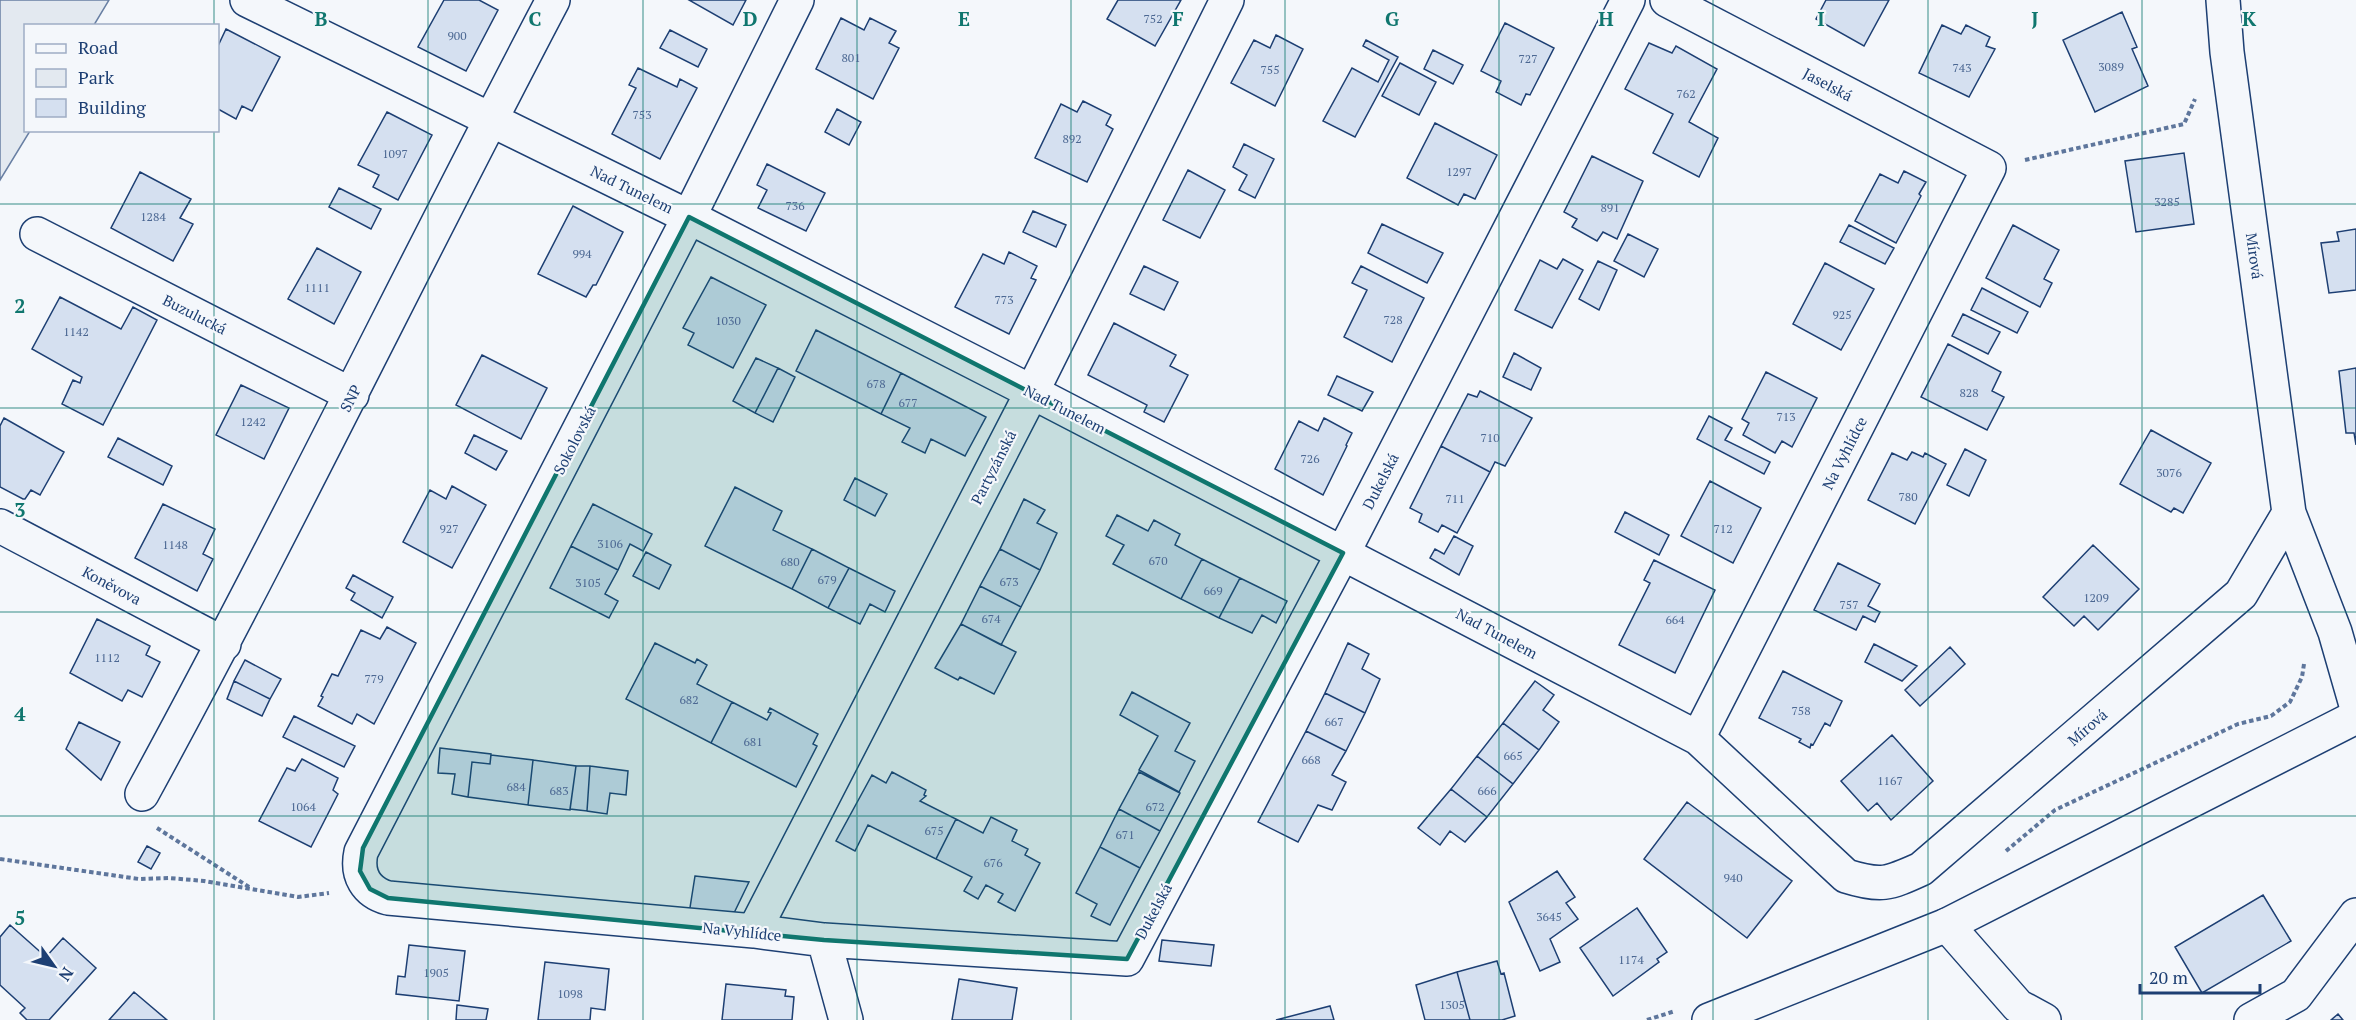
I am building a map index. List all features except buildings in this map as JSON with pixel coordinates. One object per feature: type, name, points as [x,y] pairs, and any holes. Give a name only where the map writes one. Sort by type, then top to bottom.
[{"type":"street","name":"Nad Tunelem","points":[[247,0],[689,217],[1032,392],[1698,738],[1846,876]]},
{"type":"street","name":"SNP","points":[[142,794],[224,644],[352,395],[489,120],[553,0]]},
{"type":"street","name":"Sokolovská","points":[[363,880],[359,862],[363,848],[689,217],[797,0]]},
{"type":"street","name":"Partyzánská","points":[[753,931],[1032,392],[1227,0]]},
{"type":"street","name":"Dukelská","points":[[1127,959],[1343,553],[1628,0]]},
{"type":"street","name":"Jaselská","points":[[1667,0],[1989,168]]},
{"type":"street","name":"Mírová","points":[[2223,0],[2289,513],[2336,632],[2356,705]]},
{"type":"street","name":"Na Vyhlídce","points":[[1698,738],[1989,168]]},
{"type":"street","name":"Buzulucká","points":[[37,234],[352,395]]},
{"type":"street","name":"Mírová","points":[[1846,876],[1873,884],[1898,880],[1921,869],[2241,594],[2289,513]]},
{"type":"street","name":"Koněvova","points":[[0,526],[224,644]]},
{"type":"street","points":[[1709,1020],[1947,925],[2356,717]]},
{"type":"street","name":"Na Vyhlídce","points":[[363,880],[374,892],[388,898],[753,931],[824,940],[1127,959]]},
{"type":"street","points":[[2251,1020],[2296,995],[2356,915]]},
{"type":"street","points":[[1947,925],[2018,1006],[2044,1020]]},
{"type":"street","points":[[824,940],[846,1020]]},
{"type":"path","points":[[1989,168],[2184,124],[2196,95]]},
{"type":"path","points":[[142,794],[150,818],[156,827],[172,840],[252,889]]},
{"type":"path","points":[[0,859],[139,879],[169,878],[204,881],[298,897],[331,893],[363,880]]},
{"type":"highlighted area","points":[[689,217],[1343,553],[1127,959],[824,940],[388,898],[370,889],[360,871],[363,848]]},
{"type":"green space","points":[[0,0],[109,0],[95,24],[24,24],[24,132],[29,132],[0,180]]}]
